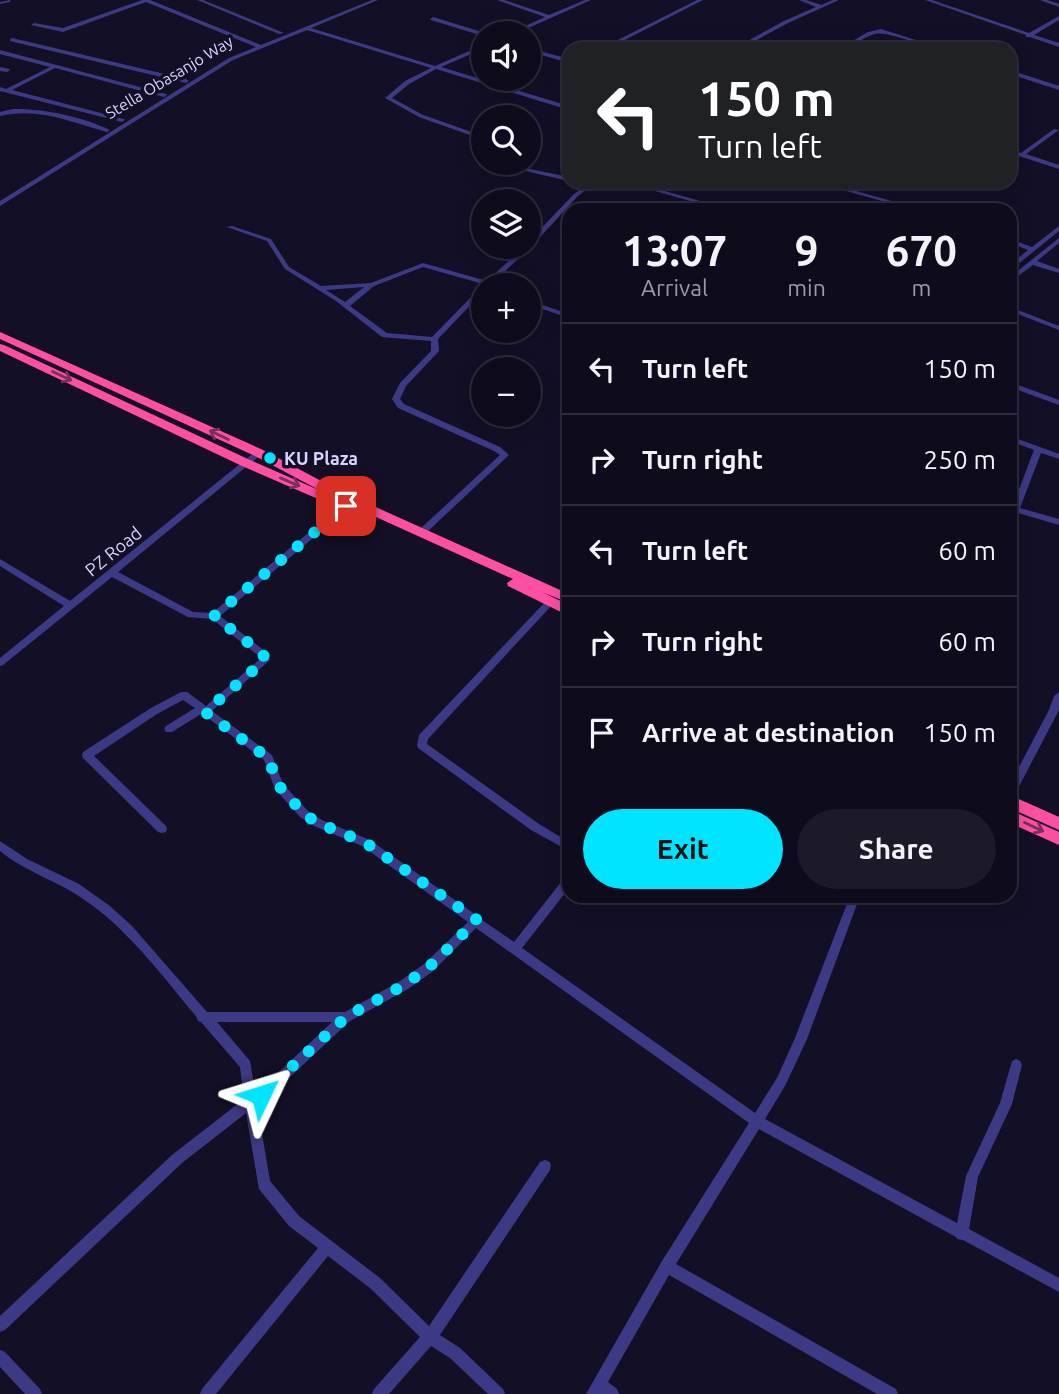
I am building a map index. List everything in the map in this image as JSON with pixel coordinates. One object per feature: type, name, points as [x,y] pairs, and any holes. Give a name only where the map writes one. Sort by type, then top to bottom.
[{"type":"highway","points":[[0,335],[259,453],[336,494],[562,596]]},
{"type":"highway","points":[[0,347],[562,608]]},
{"type":"highway","points":[[1017,804],[1059,824]]},
{"type":"highway","points":[[1017,819],[1059,839]]},
{"type":"street","points":[[34,25],[63,30],[146,0],[257,45]]},
{"type":"street","points":[[199,0],[281,33]]},
{"type":"street","name":"Stella Obasanjo Way","points":[[0,202],[122,120],[186,81],[281,33],[362,0]]},
{"type":"street","points":[[0,202],[221,64],[257,45],[376,0]]},
{"type":"street","points":[[499,0],[549,17]]},
{"type":"street","points":[[540,21],[589,0]]},
{"type":"street","points":[[617,42],[701,0]]},
{"type":"street","points":[[801,0],[821,7]]},
{"type":"street","points":[[750,42],[837,0]]},
{"type":"street","points":[[927,0],[1059,45]]},
{"type":"street","points":[[1042,0],[1059,6]]},
{"type":"street","points":[[0,3],[8,1]]},
{"type":"street","points":[[1028,36],[1059,18]]},
{"type":"street","points":[[433,19],[471,30]]},
{"type":"street","points":[[305,28],[562,106]]},
{"type":"street","points":[[854,42],[870,33],[881,31],[916,42]]},
{"type":"street","points":[[12,40],[186,81]]},
{"type":"street","points":[[0,52],[164,95]]},
{"type":"street","points":[[471,52],[400,88],[388,98],[421,116],[471,134]]},
{"type":"street","points":[[541,52],[562,59]]},
{"type":"street","points":[[3,90],[53,66]]},
{"type":"street","points":[[1017,74],[1059,88]]},
{"type":"street","points":[[3,90],[122,120]]},
{"type":"street","points":[[0,114],[19,110],[107,130]]},
{"type":"street","points":[[1021,155],[1056,130]]},
{"type":"street","points":[[1017,154],[1059,167]]},
{"type":"street","points":[[541,173],[562,178]]},
{"type":"street","points":[[568,203],[586,189]]},
{"type":"street","points":[[652,189],[703,203]]},
{"type":"street","points":[[843,189],[895,203]]},
{"type":"street","points":[[541,232],[562,210]]},
{"type":"street","points":[[230,227],[269,240],[287,268],[320,288],[384,335],[434,339]]},
{"type":"street","points":[[1017,262],[1059,228]]},
{"type":"street","points":[[1017,274],[1059,240]]},
{"type":"street","points":[[1017,243],[1033,249]]},
{"type":"street","points":[[500,273],[514,259]]},
{"type":"street","points":[[1032,262],[1059,271]]},
{"type":"street","points":[[345,306],[372,285],[423,265],[471,281]]},
{"type":"street","points":[[320,288],[372,285]]},
{"type":"street","points":[[423,531],[505,455],[498,449],[401,407],[396,399],[403,385],[435,351],[434,339],[471,301]]},
{"type":"street","points":[[541,306],[562,314]]},
{"type":"street","points":[[1017,312],[1059,328]]},
{"type":"street","points":[[1017,387],[1059,403]]},
{"type":"street","points":[[1017,441],[1059,457]]},
{"type":"street","points":[[1017,506],[1038,449]]},
{"type":"street","name":"PZ Road","points":[[0,663],[259,453]]},
{"type":"street","points":[[214,616],[346,506]]},
{"type":"street","points":[[1017,509],[1059,522]]},
{"type":"street","points":[[0,562],[71,606]]},
{"type":"street","points":[[111,572],[191,615],[214,616],[263,654],[265,660],[203,711],[169,729]]},
{"type":"street","points":[[550,602],[423,738],[422,745],[562,843]]},
{"type":"street","points":[[162,829],[87,755],[179,695],[188,696],[203,711],[268,758],[279,786],[304,814],[318,823],[366,843],[756,1121],[1059,1284]]},
{"type":"street","points":[[1017,780],[1059,696]]},
{"type":"street","points":[[0,845],[11,855],[68,884],[113,913],[246,1065],[264,1184],[294,1221],[374,1283],[430,1338],[455,1353],[498,1394]]},
{"type":"street","points":[[515,949],[562,889]]},
{"type":"street","points":[[612,1394],[596,1389],[667,1266],[781,1082],[801,1039],[852,903]]},
{"type":"street","points":[[0,1325],[177,1158],[276,1083],[346,1017],[404,985],[428,968],[477,920]]},
{"type":"street","points":[[202,1017],[346,1017]]},
{"type":"street","points":[[962,1234],[972,1176],[1006,1104],[1016,1065]]},
{"type":"street","points":[[379,1394],[430,1338],[545,1166]]},
{"type":"street","points":[[207,1394],[327,1247]]},
{"type":"street","points":[[667,1266],[891,1394]]},
{"type":"street","points":[[0,1357],[35,1394]]},
{"type":"place","name":"KU Plaza","points":[[270,458]]},
{"type":"route","points":[[261,1095],[346,1017],[404,985],[428,968],[477,920],[366,843],[318,823],[304,814],[279,786],[268,758],[205,712],[265,660],[263,654],[214,616],[346,506]]}]
